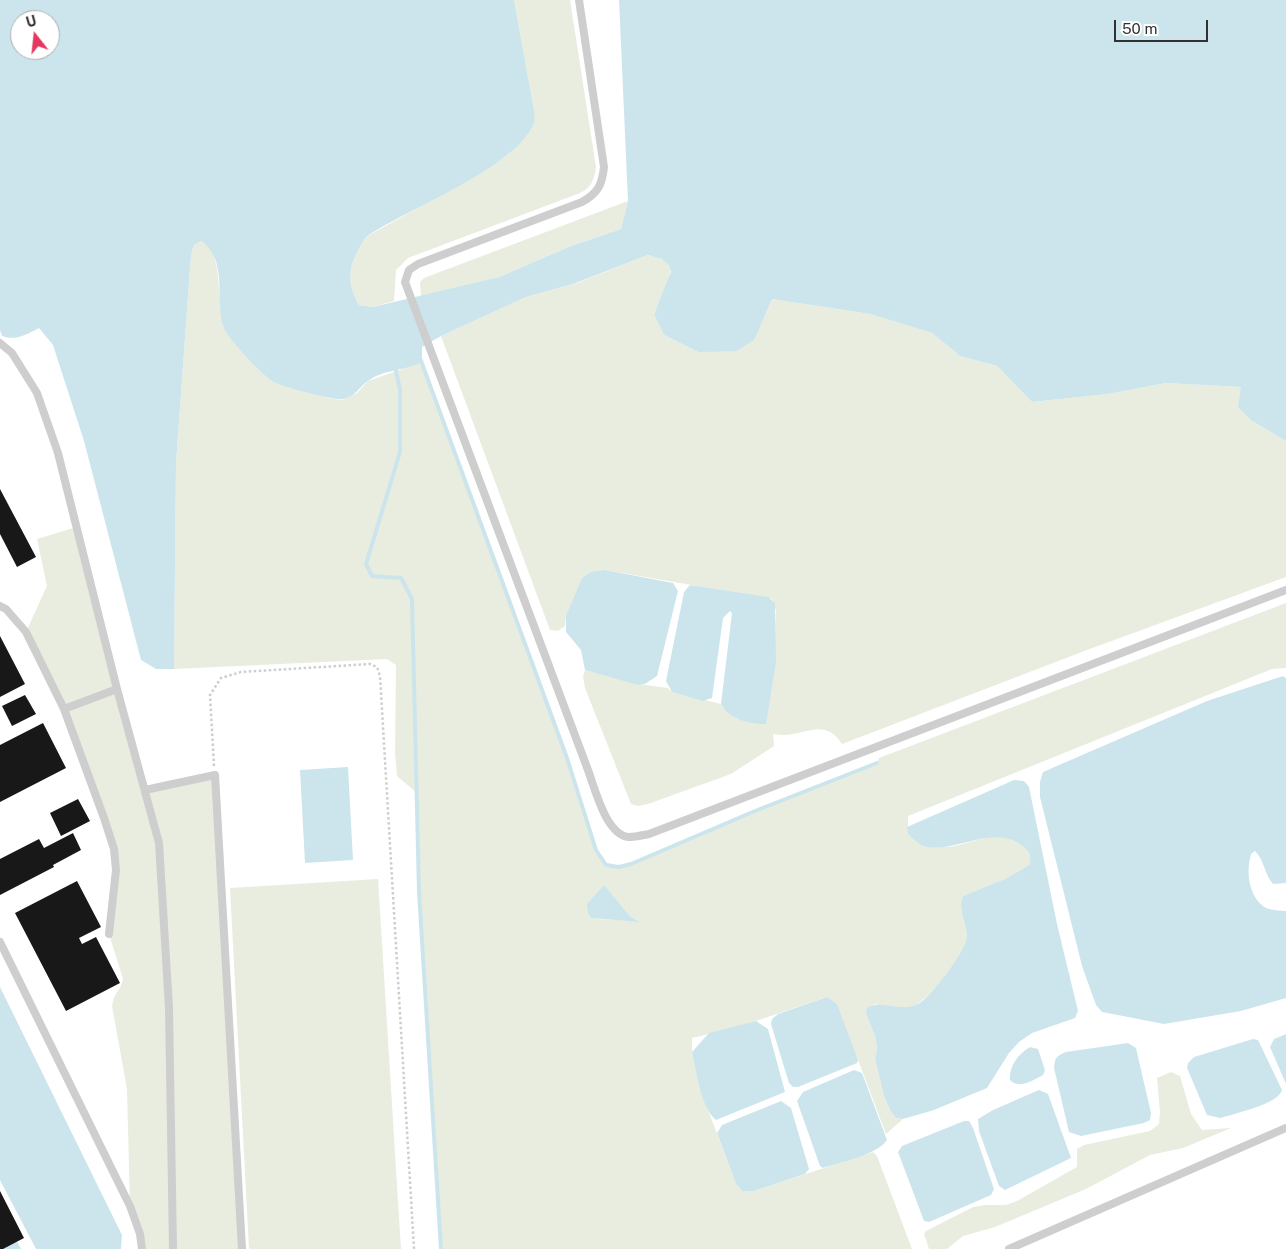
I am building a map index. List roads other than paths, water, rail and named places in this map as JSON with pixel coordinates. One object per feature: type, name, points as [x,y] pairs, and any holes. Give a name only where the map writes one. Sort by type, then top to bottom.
[{"type":"lane","points":[[579,0],[604,167],[602,182],[598,191],[582,202],[418,264],[406,276],[409,292],[608,822],[618,833],[629,837],[649,834],[1286,590]]},
{"type":"lane","points":[[0,343],[12,353],[37,393],[58,453],[117,689],[159,843],[169,1008],[173,1249]]},
{"type":"lane","points":[[0,606],[6,609],[26,632],[64,708],[114,848],[116,870],[110,934]]},
{"type":"lane","points":[[64,708],[117,689]]},
{"type":"lane","points":[[145,790],[215,775],[242,1249]]},
{"type":"lane","points":[[0,942],[130,1206],[140,1234],[142,1249]]},
{"type":"lane","points":[[1009,1249],[1286,1128]]},
{"type":"water","points":[[0,0],[514,0],[534,110],[534,122],[524,138],[507,155],[485,171],[366,237],[356,254],[350,278],[354,295],[359,305],[373,307],[499,277],[571,246],[621,229],[628,201],[619,0],[1286,0],[1286,441],[1252,421],[1238,407],[1241,387],[1166,383],[1108,394],[1032,402],[997,366],[960,356],[932,333],[870,314],[772,299],[755,339],[737,351],[698,352],[664,335],[654,314],[671,272],[669,265],[662,259],[648,255],[573,284],[526,297],[441,336],[422,347],[422,362],[374,377],[348,398],[331,398],[274,382],[262,373],[238,347],[223,326],[218,268],[215,258],[201,241],[194,245],[191,255],[176,463],[174,669],[156,669],[141,660],[84,441],[53,345],[39,328],[21,337],[2,336],[0,330]]},
{"type":"water","points":[[605,570],[673,583],[678,591],[657,676],[645,684],[638,685],[585,670],[581,650],[566,632],[566,616],[582,578],[591,572]]},
{"type":"water","points":[[690,585],[768,597],[775,603],[776,662],[766,724],[740,720],[724,709],[721,704],[732,613],[730,611],[723,618],[712,698],[703,701],[672,692],[666,681],[684,592]]},
{"type":"water","points":[[1283,676],[1286,678],[1286,883],[1273,884],[1255,851],[1251,854],[1249,861],[1249,876],[1252,891],[1260,903],[1268,909],[1286,911],[1286,998],[1241,1011],[1164,1024],[1102,1012],[1096,1005],[1082,966],[1040,797],[1040,782],[1043,772],[1207,701]]},
{"type":"water","points":[[348,767],[353,860],[305,863],[300,770]]},
{"type":"water","points":[[1014,780],[1024,781],[1029,787],[1057,924],[1078,1011],[1075,1018],[1032,1033],[1019,1042],[1009,1053],[987,1088],[934,1110],[903,1119],[896,1118],[891,1112],[884,1096],[875,1059],[877,1049],[875,1036],[866,1014],[867,1008],[877,1005],[904,1007],[918,1004],[924,1000],[947,974],[965,944],[967,932],[961,906],[963,896],[1007,878],[1029,865],[1030,858],[1025,848],[1014,841],[1002,838],[990,838],[952,846],[927,847],[917,842],[908,834],[907,827]]},
{"type":"water","points":[[604,885],[630,916],[640,922],[591,918],[587,904]]},
{"type":"water","points":[[0,987],[122,1235],[121,1249],[0,1249]]},
{"type":"water","points":[[827,997],[837,1004],[858,1060],[857,1063],[798,1087],[793,1087],[789,1083],[771,1024],[772,1019],[778,1014]]},
{"type":"water","points":[[756,1021],[768,1029],[785,1092],[716,1120],[706,1107],[697,1079],[692,1052],[709,1033]]},
{"type":"water","points":[[1286,1034],[1286,1084],[1270,1047],[1274,1039]]},
{"type":"water","points":[[1253,1039],[1258,1040],[1282,1090],[1279,1095],[1273,1100],[1255,1108],[1220,1118],[1207,1115],[1187,1068],[1188,1063],[1194,1057]]},
{"type":"water","points":[[1128,1043],[1136,1048],[1151,1113],[1150,1120],[1144,1123],[1081,1136],[1069,1132],[1054,1068],[1057,1058],[1066,1052]]},
{"type":"water","points":[[1030,1047],[1038,1049],[1045,1070],[1043,1075],[1026,1083],[1014,1083],[1010,1080],[1013,1065],[1018,1057]]},
{"type":"water","points":[[854,1070],[862,1073],[887,1140],[867,1154],[823,1168],[820,1166],[797,1101],[803,1092]]},
{"type":"water","points":[[1039,1090],[1048,1094],[1071,1158],[1005,1190],[999,1186],[979,1131],[978,1119],[993,1110]]},
{"type":"water","points":[[781,1101],[791,1108],[809,1169],[805,1174],[754,1191],[742,1191],[736,1184],[717,1133],[722,1125]]},
{"type":"water","points":[[964,1121],[969,1121],[973,1128],[994,1189],[991,1195],[929,1222],[924,1221],[898,1152],[902,1146]]},
{"type":"waterway","points":[[420,358],[567,758],[596,850],[606,865],[619,867],[631,864],[755,811],[877,763]]},
{"type":"waterway","points":[[395,366],[400,390],[400,452],[366,564],[372,576],[401,578],[412,599],[419,892],[441,1249]]}]
